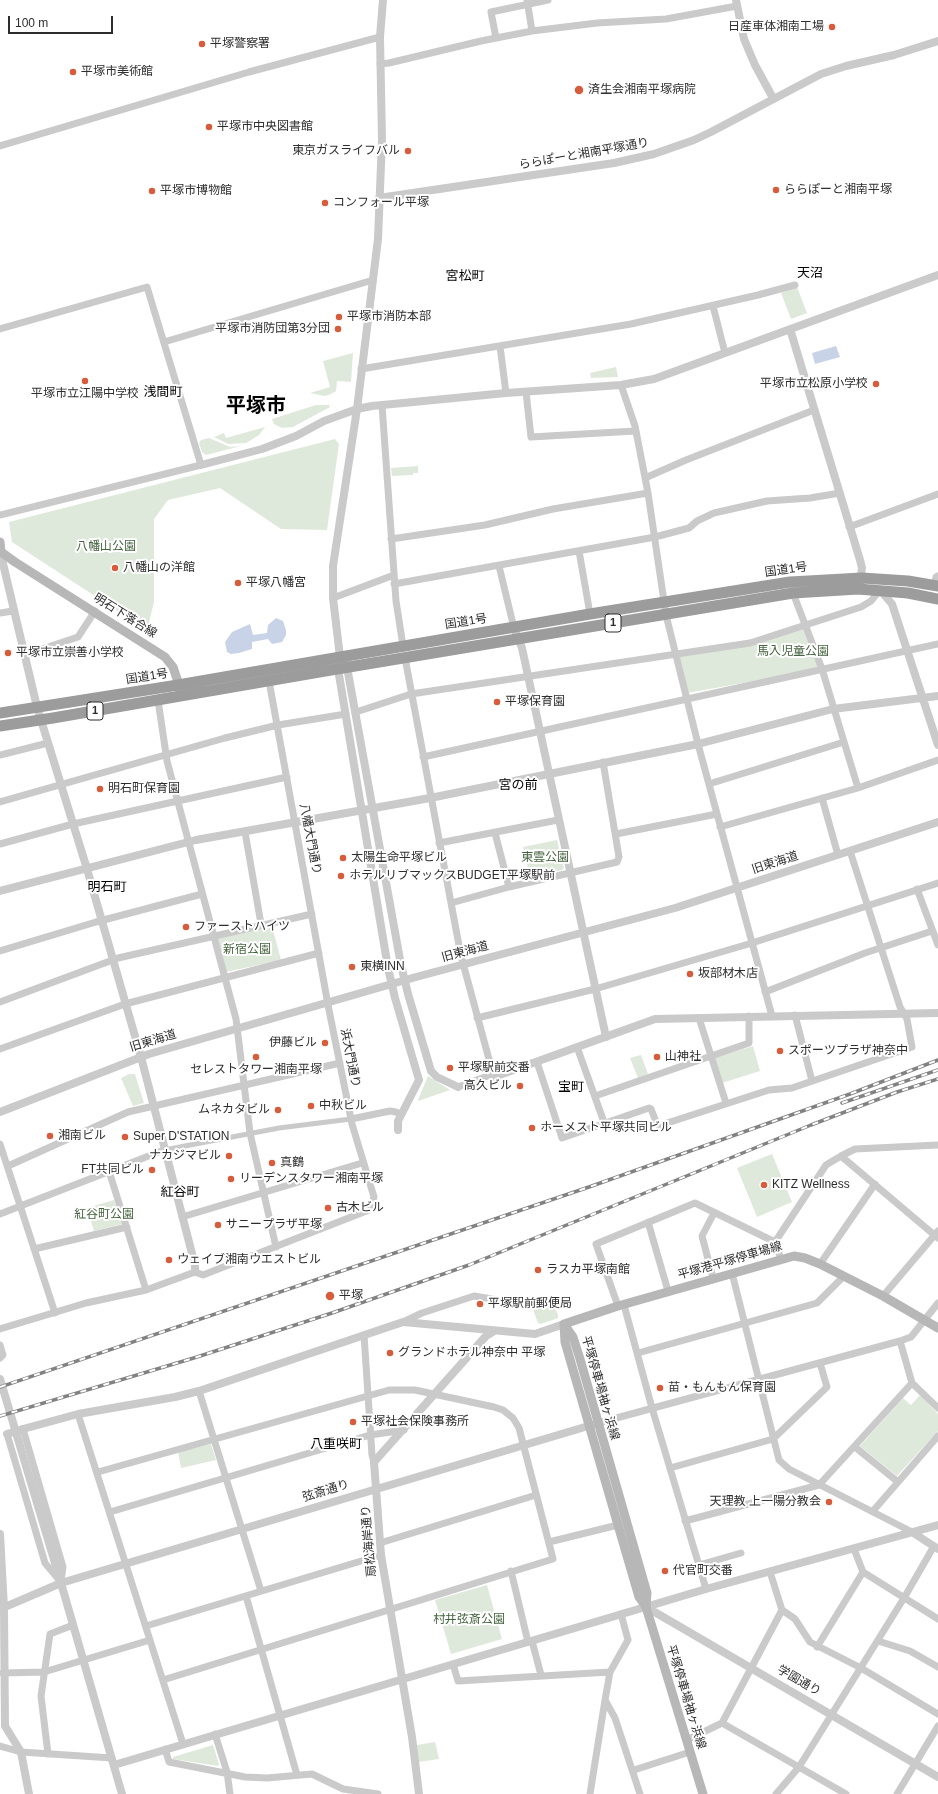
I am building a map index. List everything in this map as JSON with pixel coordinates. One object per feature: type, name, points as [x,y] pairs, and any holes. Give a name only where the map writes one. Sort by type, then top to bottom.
[{"type":"highway","name":"国道1号","points":[[0,713],[178,685],[590,614],[790,582],[864,575],[887,588],[938,599]]},
{"type":"highway","name":"国道1号","points":[[0,726],[793,593],[887,588],[937,583]]},
{"type":"highway","points":[[123,694],[136,697],[151,694],[158,700]]},
{"type":"main road","points":[[0,542],[0,552]]},
{"type":"main road","name":"明石下落合線","points":[[0,552],[95,611],[165,657],[173,668],[178,685]]},
{"type":"main road","points":[[178,685],[183,690],[208,686],[238,686]]},
{"type":"main road","name":"平塚港平塚停車場線","points":[[564,1324],[668,1291],[781,1258],[794,1256],[805,1258],[820,1264],[883,1296],[938,1328]]},
{"type":"main road","name":"平塚停車場袖ヶ浜線","points":[[564,1324],[573,1337],[618,1525],[639,1597],[646,1607],[703,1794]]},
{"type":"main road","name":"平塚停車場袖ヶ浜線","points":[[594,1424],[647,1593],[646,1607]]},
{"type":"street","points":[[383,0],[380,37],[382,140],[378,239],[357,409],[334,566],[333,598],[346,714],[391,985],[420,1080],[401,1115],[397,1126],[398,1130]]},
{"type":"street","points":[[496,38],[491,12],[527,2],[548,0]]},
{"type":"street","points":[[527,2],[532,31]]},
{"type":"street","points":[[380,64],[532,31],[603,23],[666,19],[736,3],[744,39],[755,65],[773,98]]},
{"type":"street","points":[[0,146],[250,72],[380,37]]},
{"type":"street","name":"ららぽーと湘南平塚通り","points":[[380,198],[614,163],[654,154],[694,140],[773,98],[832,70],[894,55],[938,41]]},
{"type":"street","points":[[0,515],[262,449],[296,436],[324,421],[357,409],[382,404],[621,385],[654,379],[938,275]]},
{"type":"street","points":[[164,342],[373,280]]},
{"type":"street","points":[[362,369],[631,324],[713,306],[795,285]]},
{"type":"street","points":[[0,329],[147,287],[201,465]]},
{"type":"street","points":[[713,306],[725,353]]},
{"type":"street","points":[[790,329],[864,575],[858,589]]},
{"type":"street","points":[[500,346],[506,393]]},
{"type":"street","points":[[621,385],[635,431],[645,478],[666,614],[698,744],[772,1016]]},
{"type":"street","points":[[526,392],[531,437],[635,431]]},
{"type":"street","points":[[382,404],[394,584],[403,646]]},
{"type":"street","points":[[645,478],[686,460],[814,410]]},
{"type":"street","points":[[394,584],[579,552],[655,537],[689,528],[697,521],[714,513],[767,501],[810,498],[840,493]]},
{"type":"street","points":[[391,538],[485,525],[553,509],[648,494]]},
{"type":"street","points":[[849,527],[938,494]]},
{"type":"street","points":[[0,552],[37,707],[87,869],[140,1057],[195,1265],[195,1272]]},
{"type":"street","points":[[579,552],[590,614]]},
{"type":"street","points":[[499,566],[514,628],[519,639],[606,1037]]},
{"type":"street","points":[[864,575],[887,588],[938,746]]},
{"type":"street","points":[[333,598],[394,576]]},
{"type":"street","points":[[356,712],[411,694],[527,678],[750,643],[861,606],[871,601],[887,588]]},
{"type":"street","points":[[793,593],[822,668],[833,709],[858,788]]},
{"type":"street","points":[[0,613],[13,611]]},
{"type":"street","points":[[24,655],[78,638],[95,611]]},
{"type":"street","points":[[323,660],[333,653],[338,643]]},
{"type":"street","points":[[423,757],[687,700],[822,668],[938,644]]},
{"type":"street","points":[[405,658],[430,798],[463,965],[494,1077],[655,1019],[938,1012]]},
{"type":"street","points":[[342,668],[356,712],[372,809],[404,981],[431,1071],[437,1077],[458,1087],[493,1074]]},
{"type":"street","name":"八幡大門通り","points":[[269,680],[328,1002]]},
{"type":"street","points":[[0,891],[188,842],[430,798],[698,744],[833,709],[938,696]]},
{"type":"street","points":[[158,700],[166,755],[177,801],[236,1019],[236,1029],[250,1133],[276,1247]]},
{"type":"street","points":[[0,802],[225,738],[278,725],[346,714]]},
{"type":"street","points":[[709,784],[844,742]]},
{"type":"street","points":[[0,755],[48,743]]},
{"type":"street","points":[[720,827],[858,788],[938,760]]},
{"type":"street","points":[[451,903],[509,887],[617,862],[619,857],[616,834],[603,762]]},
{"type":"street","points":[[0,844],[72,824],[287,777]]},
{"type":"street","points":[[822,798],[838,855]]},
{"type":"street","points":[[616,834],[717,814]]},
{"type":"street","points":[[439,843],[558,820]]},
{"type":"street","name":"旧東海道","points":[[0,1112],[140,1057],[328,1002],[676,908],[938,822]]},
{"type":"street","points":[[245,832],[261,924]]},
{"type":"street","points":[[495,833],[509,887]]},
{"type":"street","points":[[537,1062],[562,1138],[605,1125],[649,1108],[651,1109],[656,1123],[661,1125],[769,1090],[792,1088],[912,1047],[907,1019],[903,1013],[850,851]]},
{"type":"street","points":[[477,1018],[595,988],[752,943],[938,883]]},
{"type":"street","points":[[917,889],[938,944]]},
{"type":"street","points":[[0,951],[101,921],[202,894]]},
{"type":"street","points":[[0,1002],[112,960],[213,935],[312,914]]},
{"type":"street","points":[[765,992],[881,947],[932,931]]},
{"type":"street","points":[[0,1048],[125,1004],[319,953]]},
{"type":"street","name":"浜大門通り","points":[[0,1329],[86,1303],[146,1290],[195,1272],[204,1275],[369,1210],[374,1197],[362,1162],[351,1118],[328,1002]]},
{"type":"street","points":[[595,1096],[749,1043],[749,1016]]},
{"type":"street","points":[[794,1016],[812,1081]]},
{"type":"street","points":[[699,1018],[726,1103]]},
{"type":"street","points":[[577,1047],[605,1125]]},
{"type":"street","points":[[8,1166],[128,1112],[340,1063]]},
{"type":"street","points":[[0,1214],[164,1150],[250,1133],[390,1112],[396,1112],[401,1115]]},
{"type":"street","points":[[0,1144],[54,1313]]},
{"type":"street","points":[[775,1242],[826,1165],[841,1156],[855,1150],[938,1145]]},
{"type":"street","points":[[841,1156],[937,1235],[883,1296]]},
{"type":"street","points":[[182,1217],[362,1162]]},
{"type":"street","points":[[109,1171],[146,1290]]},
{"type":"street","points":[[820,1264],[875,1184]]},
{"type":"street","points":[[706,1589],[652,1408],[638,1353],[621,1305],[596,1244],[695,1202],[775,1242],[781,1258]]},
{"type":"street","points":[[713,1278],[702,1236],[714,1212]]},
{"type":"street","points":[[648,1222],[668,1291]]},
{"type":"street","points":[[34,1249],[127,1227]]},
{"type":"street","points":[[732,1273],[779,1460],[784,1465],[819,1485],[873,1511],[936,1547],[799,1767],[776,1794]]},
{"type":"street","points":[[638,1353],[817,1303],[844,1276]]},
{"type":"street","points":[[61,1583],[45,1563],[3,1435],[78,1414],[175,1398],[199,1391],[403,1322],[422,1313],[474,1296],[484,1296],[498,1300]]},
{"type":"street","points":[[594,1424],[900,1341],[911,1337],[938,1303]]},
{"type":"street","points":[[403,1322],[535,1334],[564,1324]]},
{"type":"street","points":[[364,1335],[370,1435],[374,1462],[486,1336],[494,1331]]},
{"type":"street","points":[[900,1341],[912,1383],[938,1408]]},
{"type":"street","points":[[0,1345],[3,1355],[0,1358]]},
{"type":"street","points":[[670,1468],[773,1439],[826,1386],[820,1363]]},
{"type":"street","points":[[0,1379],[122,1794]]},
{"type":"street","points":[[685,1521],[819,1485],[912,1383]]},
{"type":"street","points":[[98,1472],[389,1390],[402,1389],[503,1410],[513,1418],[519,1428],[553,1559],[162,1680]]},
{"type":"street","points":[[199,1391],[260,1591]]},
{"type":"street","points":[[78,1414],[98,1472],[183,1744]]},
{"type":"street","name":"弦斎通り","points":[[2,1609],[61,1583],[594,1424]]},
{"type":"street","points":[[22,1429],[62,1567],[61,1583]]},
{"type":"street","points":[[110,1512],[370,1435],[404,1430]]},
{"type":"street","points":[[873,1511],[938,1436]]},
{"type":"street","points":[[855,1447],[898,1482]]},
{"type":"street","name":"扇松海岸通り","points":[[374,1462],[381,1555],[420,1794]]},
{"type":"street","points":[[380,1543],[536,1495]]},
{"type":"street","points":[[549,1542],[618,1525]]},
{"type":"street","points":[[0,1746],[21,1752],[113,1761],[165,1749],[281,1716],[706,1589],[938,1525]]},
{"type":"street","points":[[0,1534],[5,1726],[21,1752],[29,1794]]},
{"type":"street","points":[[854,1549],[862,1572],[938,1619]]},
{"type":"street","points":[[699,1565],[741,1553]]},
{"type":"street","points":[[146,1626],[381,1555]]},
{"type":"street","points":[[511,1571],[530,1642],[541,1675]]},
{"type":"street","points":[[770,1572],[782,1610],[795,1619],[810,1642],[817,1647],[861,1668],[938,1714]]},
{"type":"street","points":[[817,1647],[862,1572]]},
{"type":"street","points":[[246,1596],[298,1775]]},
{"type":"street","name":"学園通り","points":[[646,1607],[938,1777]]},
{"type":"street","points":[[687,1740],[722,1723],[782,1610]]},
{"type":"street","points":[[590,1794],[604,1700],[610,1672],[628,1640],[621,1614]]},
{"type":"street","points":[[48,1754],[40,1696],[50,1634],[73,1625]]},
{"type":"street","points":[[3,1672],[44,1672],[150,1640]]},
{"type":"street","points":[[878,1641],[910,1651],[938,1667]]},
{"type":"street","points":[[453,1664],[458,1681],[610,1672]]},
{"type":"street","points":[[604,1700],[615,1718],[634,1770],[640,1794]]},
{"type":"street","points":[[722,1723],[846,1794]]},
{"type":"street","points":[[897,1794],[938,1726]]},
{"type":"street","points":[[216,1734],[227,1772],[230,1794]]},
{"type":"street","points":[[165,1749],[169,1762],[227,1772],[245,1777],[267,1778],[312,1774],[343,1789],[378,1794]]},
{"type":"street","points":[[634,1770],[690,1752]]},
{"type":"green space","points":[[797,287],[807,313],[791,319],[781,293]]},
{"type":"green space","points":[[353,353],[351,382],[337,381],[336,391],[325,396],[310,393],[330,387],[323,361]]},
{"type":"green space","points":[[616,367],[618,377],[591,378],[590,373]]},
{"type":"green space","points":[[316,405],[329,405],[330,407],[293,427],[282,428],[274,424],[272,419]]},
{"type":"green space","points":[[265,427],[259,435],[246,443],[228,444],[214,437],[224,433],[226,438]]},
{"type":"green space","points":[[209,438],[230,447],[241,446],[206,455],[202,452],[199,443],[201,440]]},
{"type":"green space","name":"八幡山公園","points":[[335,439],[339,444],[327,530],[281,529],[220,488],[168,500],[154,519],[154,602],[147,630],[12,542],[9,522]]},
{"type":"green space","points":[[418,466],[418,473],[413,473],[413,475],[392,476],[391,468]]},
{"type":"green space","name":"馬入児童公園","points":[[805,624],[822,669],[687,693],[679,656],[750,643]]},
{"type":"green space","name":"東雲公園","points":[[557,840],[564,868],[562,870],[530,878],[523,847]]},
{"type":"green space","name":"新宿公園","points":[[272,926],[281,960],[226,972],[218,939]]},
{"type":"green space","points":[[753,1046],[760,1071],[722,1083],[714,1058]]},
{"type":"green space","points":[[641,1055],[648,1074],[638,1078],[630,1058]]},
{"type":"green space","points":[[129,1074],[135,1074],[144,1103],[133,1106],[121,1078]]},
{"type":"green space","points":[[428,1076],[450,1090],[418,1101],[418,1100]]},
{"type":"green space","name":"KITZ Wellness","points":[[772,1154],[792,1202],[757,1217],[737,1168]]},
{"type":"green space","name":"紅谷町公園","points":[[114,1200],[122,1224],[94,1231],[87,1208]]},
{"type":"green space","points":[[551,1298],[558,1318],[541,1324],[538,1323],[532,1307],[534,1304]]},
{"type":"green space","points":[[920,1395],[938,1414],[938,1431],[897,1476],[860,1446],[903,1398],[911,1405]]},
{"type":"green space","points":[[211,1444],[216,1460],[181,1468],[178,1452]]},
{"type":"green space","name":"村井弦斎公園","points":[[487,1585],[502,1639],[451,1654],[435,1600]]},
{"type":"green space","points":[[435,1742],[439,1759],[418,1762],[417,1745]]},
{"type":"green space","points":[[213,1745],[219,1764],[218,1766],[173,1759],[173,1757]]},
{"type":"water","points":[[836,346],[840,357],[815,364],[812,353]]},
{"type":"water","points":[[276,618],[283,621],[286,630],[286,635],[282,642],[272,644],[268,639],[252,642],[252,649],[231,654],[227,652],[225,642],[232,632],[250,624],[253,635],[267,633],[268,625]]},
{"type":"railway","points":[[0,1387],[589,1187],[850,1094],[938,1060]]},
{"type":"railway","points":[[842,1103],[938,1070]]},
{"type":"railway","points":[[0,1416],[197,1357],[332,1313],[469,1265],[811,1125],[897,1092],[938,1079]]},
{"type":"place","name":"日産車体湘南工場","points":[[832,27]]},
{"type":"place","name":"平塚警察署","points":[[202,44]]},
{"type":"place","name":"平塚市美術館","points":[[73,72]]},
{"type":"place","name":"済生会湘南平塚病院","points":[[579,90]]},
{"type":"place","name":"平塚市中央図書館","points":[[209,127]]},
{"type":"place","name":"東京ガスライフバル","points":[[408,151]]},
{"type":"place","name":"ららぽーと湘南平塚","points":[[776,190]]},
{"type":"place","name":"平塚市博物館","points":[[152,191]]},
{"type":"place","name":"コンフォール平塚","points":[[325,203]]},
{"type":"place","name":"平塚市消防本部","points":[[339,317]]},
{"type":"place","name":"平塚市消防団第3分団","points":[[338,329]]},
{"type":"place","name":"平塚市立江陽中学校","points":[[85,381]]},
{"type":"place","name":"平塚市立松原小学校","points":[[876,384]]},
{"type":"place","name":"八幡山の洋館","points":[[115,568]]},
{"type":"place","name":"平塚八幡宮","points":[[238,583]]},
{"type":"place","name":"平塚市立崇善小学校","points":[[8,653]]},
{"type":"place","name":"平塚保育園","points":[[497,702]]},
{"type":"place","name":"明石町保育園","points":[[100,789]]},
{"type":"place","name":"太陽生命平塚ビル","points":[[343,858]]},
{"type":"place","name":"ホテルリブマックスBUDGET平塚駅前","points":[[341,876]]},
{"type":"place","name":"ファーストハイツ","points":[[186,927]]},
{"type":"place","name":"東横INN","points":[[352,967]]},
{"type":"place","name":"坂部材木店","points":[[690,974]]},
{"type":"place","name":"伊藤ビル","points":[[325,1043]]},
{"type":"place","name":"スポーツプラザ神奈中","points":[[780,1051]]},
{"type":"place","name":"セレストタワー湘南平塚","points":[[256,1057]]},
{"type":"place","name":"山神社","points":[[657,1057]]},
{"type":"place","name":"平塚駅前交番","points":[[450,1068]]},
{"type":"place","name":"高久ビル","points":[[520,1086]]},
{"type":"place","name":"中秋ビル","points":[[311,1106]]},
{"type":"place","name":"ムネカタビル","points":[[278,1110]]},
{"type":"place","name":"ホーメスト平塚共同ビル","points":[[532,1128]]},
{"type":"place","name":"湘南ビル","points":[[50,1136]]},
{"type":"place","name":"Super D'STATION","points":[[125,1137]]},
{"type":"place","name":"ナカジマビル","points":[[229,1156]]},
{"type":"place","name":"真鶴","points":[[272,1163]]},
{"type":"place","name":"FT共同ビル","points":[[152,1170]]},
{"type":"place","name":"リーデンスタワー湘南平塚","points":[[231,1179]]},
{"type":"place","name":"KITZ Wellness","points":[[764,1185]]},
{"type":"place","name":"古木ビル","points":[[328,1208]]},
{"type":"place","name":"サニープラザ平塚","points":[[218,1225]]},
{"type":"place","name":"ウェイブ湘南ウエストビル","points":[[169,1260]]},
{"type":"place","name":"ラスカ平塚南館","points":[[538,1270]]},
{"type":"place","name":"平塚","points":[[330,1296]]},
{"type":"place","name":"平塚駅前郵便局","points":[[480,1304]]},
{"type":"place","name":"グランドホテル神奈中 平塚","points":[[390,1353]]},
{"type":"place","name":"苗・もんもん保育園","points":[[660,1388]]},
{"type":"place","name":"平塚社会保険事務所","points":[[353,1422]]},
{"type":"place","name":"天理教 上一陽分教会","points":[[829,1502]]},
{"type":"place","name":"代官町交番","points":[[665,1571]]},
{"type":"district","name":"天沼","points":[[810,273]]},
{"type":"district","name":"宮松町","points":[[465,276]]},
{"type":"district","name":"浅間町","points":[[163,392]]},
{"type":"district","name":"平塚市","points":[[256,406]]},
{"type":"district","name":"宮の前","points":[[518,785]]},
{"type":"district","name":"明石町","points":[[107,887]]},
{"type":"district","name":"宝町","points":[[571,1087]]},
{"type":"district","name":"紅谷町","points":[[180,1192]]},
{"type":"district","name":"八重咲町","points":[[336,1444]]}]
